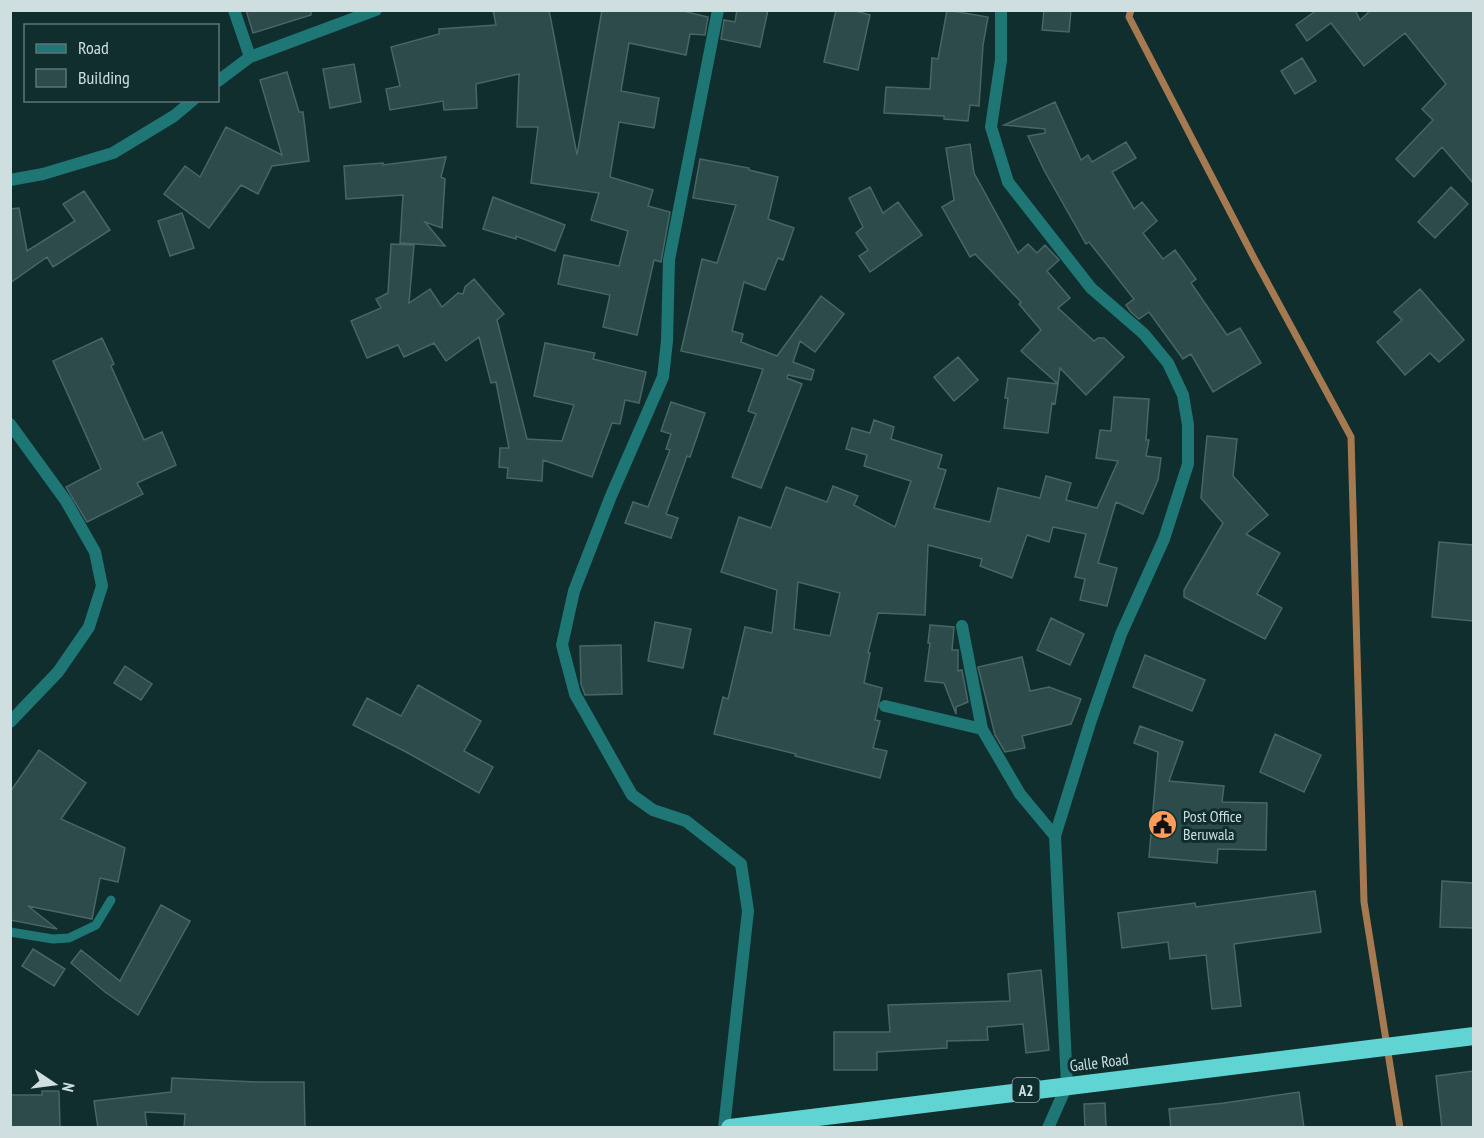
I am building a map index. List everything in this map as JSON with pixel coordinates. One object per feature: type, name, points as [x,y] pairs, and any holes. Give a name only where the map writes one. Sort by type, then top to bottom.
[{"type":"highway","name":"Galle Road","points":[[730,1128],[1473,1036]]},
{"type":"street","points":[[234,10],[250,57]]},
{"type":"street","points":[[219,80],[250,57],[376,10]]},
{"type":"street","points":[[718,10],[669,260],[667,341],[663,377],[611,496],[574,591],[562,645],[575,694],[632,795],[653,810],[686,821],[741,864],[748,911],[724,1128]]},
{"type":"street","points":[[1001,10],[1000,60],[991,127],[1008,182],[1091,288],[1144,334],[1168,363],[1183,395],[1188,425],[1188,464],[1164,539],[1121,634],[1091,720],[1055,836],[1066,1085],[1048,1128]]},
{"type":"street","points":[[10,180],[43,174],[113,153],[174,116],[191,102]]},
{"type":"street","points":[[10,424],[66,501],[96,552],[102,586],[88,627],[58,672],[10,722]]},
{"type":"street","points":[[962,626],[982,729],[1020,794],[1055,836]]},
{"type":"street","points":[[885,706],[982,729]]},
{"type":"lane","points":[[10,932],[53,939],[69,938],[96,926],[111,900]]},
{"type":"building","points":[[246,10],[311,10],[311,15],[253,33]]},
{"type":"building","points":[[493,10],[549,10],[577,155],[602,10],[679,10],[708,17],[705,35],[690,34],[686,55],[629,43],[621,91],[659,98],[654,128],[619,122],[610,177],[653,190],[648,206],[670,212],[661,262],[654,260],[637,335],[603,327],[610,295],[558,284],[564,255],[619,266],[628,231],[591,220],[599,193],[531,183],[538,127],[517,127],[519,74],[476,84],[477,108],[444,110],[443,101],[390,110],[386,89],[400,86],[391,47],[439,34],[439,29],[496,25]]},
{"type":"building","points":[[737,10],[768,10],[760,47],[721,39],[724,20],[735,22]]},
{"type":"building","points":[[836,10],[852,10],[870,15],[858,70],[824,62]]},
{"type":"building","points":[[947,10],[988,17],[983,45],[979,106],[970,105],[968,121],[944,119],[944,116],[884,113],[886,87],[930,89],[932,58],[938,59]]},
{"type":"building","points":[[1044,10],[1071,10],[1069,32],[1042,30]]},
{"type":"building","points":[[1317,10],[1355,10],[1360,20],[1371,10],[1473,10],[1473,183],[1442,147],[1414,177],[1396,159],[1433,120],[1422,109],[1446,84],[1405,33],[1364,66],[1331,23],[1307,41],[1296,25]]},
{"type":"building","points":[[1302,58],[1316,81],[1295,94],[1281,71]]},
{"type":"building","points":[[354,64],[361,102],[330,108],[323,69]]},
{"type":"building","points":[[287,72],[299,112],[303,112],[309,161],[272,166],[258,194],[241,185],[209,228],[164,194],[185,166],[200,177],[226,127],[282,155],[260,80]]},
{"type":"building","points":[[1055,102],[1081,160],[1088,155],[1092,162],[1126,142],[1136,158],[1112,172],[1134,209],[1142,202],[1157,221],[1143,233],[1163,259],[1175,250],[1196,279],[1191,283],[1227,335],[1240,328],[1261,363],[1213,392],[1191,354],[1183,359],[1149,312],[1139,319],[1131,312],[1126,305],[1134,299],[1089,242],[1086,244],[1044,170],[1028,136],[1045,133],[1045,129],[1004,125]]},
{"type":"building","points":[[970,144],[974,173],[1018,253],[1028,244],[1037,253],[1045,245],[1059,260],[1047,271],[1070,298],[1058,308],[1094,341],[1104,338],[1124,357],[1086,395],[1060,368],[1058,384],[1021,351],[1041,330],[1019,304],[1021,302],[975,254],[970,257],[942,207],[954,200],[946,148]]},
{"type":"building","points":[[446,157],[441,177],[445,179],[442,228],[425,222],[445,246],[400,243],[403,195],[346,199],[344,166],[383,163],[383,165]]},
{"type":"building","points":[[700,159],[749,168],[749,170],[778,177],[768,219],[794,228],[783,260],[778,258],[765,290],[744,282],[732,331],[743,334],[741,342],[777,356],[821,296],[844,314],[815,352],[800,341],[793,362],[814,370],[811,380],[788,375],[787,378],[802,384],[761,488],[732,477],[756,414],[748,411],[763,369],[681,351],[702,259],[717,263],[736,205],[693,198]]},
{"type":"building","points":[[870,187],[883,213],[898,202],[922,235],[870,272],[859,256],[868,250],[856,233],[863,227],[849,198]]},
{"type":"building","points":[[1451,187],[1468,204],[1435,238],[1418,222]]},
{"type":"building","points":[[84,191],[110,230],[53,267],[47,257],[10,283],[10,209],[19,208],[27,251],[75,221],[63,204]]},
{"type":"building","points":[[493,197],[565,225],[555,251],[516,236],[516,239],[483,229]]},
{"type":"building","points":[[182,213],[194,248],[170,256],[158,221]]},
{"type":"building","points":[[391,244],[414,245],[409,303],[430,289],[442,307],[458,293],[463,294],[465,287],[474,279],[504,314],[497,320],[527,439],[562,441],[574,405],[534,396],[545,343],[595,353],[593,359],[646,372],[639,403],[625,400],[620,424],[612,423],[592,477],[543,460],[542,481],[507,478],[508,468],[499,467],[500,448],[509,448],[496,382],[491,383],[479,337],[446,361],[434,343],[404,357],[398,345],[367,358],[351,321],[381,308],[376,299],[388,293]]},
{"type":"building","points":[[1420,289],[1464,340],[1439,362],[1430,353],[1405,375],[1377,342],[1402,320],[1394,312]]},
{"type":"building","points":[[102,338],[114,364],[111,366],[144,440],[162,432],[176,465],[137,483],[143,494],[87,522],[66,487],[101,469],[53,361]]},
{"type":"building","points":[[958,357],[978,380],[954,401],[934,377]]},
{"type":"building","points":[[1008,378],[1058,384],[1055,404],[1052,403],[1048,433],[1004,428]]},
{"type":"building","points":[[1114,397],[1149,399],[1146,440],[1149,440],[1146,456],[1161,458],[1158,480],[1143,514],[1116,502],[1098,563],[1117,568],[1107,606],[1080,600],[1085,579],[1075,577],[1086,534],[1053,527],[1049,542],[1027,535],[1012,578],[980,566],[982,559],[928,545],[925,615],[878,613],[868,653],[870,653],[864,683],[882,688],[875,720],[880,721],[873,748],[887,751],[880,778],[714,734],[723,697],[728,699],[745,627],[772,633],[777,590],[721,572],[739,517],[771,528],[786,487],[827,502],[833,486],[858,496],[854,505],[895,527],[911,481],[864,466],[867,455],[846,449],[852,428],[870,433],[874,420],[894,427],[891,439],[942,455],[938,468],[946,470],[934,508],[990,522],[998,488],[1040,498],[1046,476],[1071,483],[1066,500],[1097,508],[1118,461],[1096,458],[1100,430],[1111,431]],"holes":[[[798,582],[840,593],[830,636],[794,629]]]},
{"type":"building","points":[[671,402],[705,413],[690,457],[687,456],[666,514],[678,518],[671,538],[625,523],[633,502],[648,507],[670,450],[666,449],[671,434],[661,431]]},
{"type":"building","points":[[1207,436],[1237,439],[1233,476],[1268,515],[1246,534],[1280,553],[1257,594],[1282,608],[1265,639],[1184,597],[1184,590],[1223,523],[1201,498]]},
{"type":"building","points":[[1439,542],[1473,545],[1473,621],[1432,617]]},
{"type":"building","points":[[1051,618],[1084,634],[1070,665],[1037,650]]},
{"type":"building","points":[[655,622],[691,629],[683,668],[648,661]]},
{"type":"building","points":[[930,625],[954,627],[952,650],[958,650],[958,671],[962,670],[968,702],[956,707],[956,714],[944,683],[925,681]]},
{"type":"building","points":[[621,645],[622,694],[585,695],[581,684],[580,646]]},
{"type":"building","points":[[1145,655],[1205,680],[1192,711],[1133,687]]},
{"type":"building","points":[[1022,657],[1030,691],[1049,687],[1081,699],[1071,724],[1022,736],[1025,748],[1005,752],[995,735],[978,667]]},
{"type":"building","points":[[125,666],[152,684],[141,700],[114,683]]},
{"type":"building","points":[[418,685],[481,721],[464,751],[493,767],[479,793],[353,725],[367,698],[401,716]]},
{"type":"building","points":[[1140,726],[1183,742],[1169,781],[1224,786],[1222,802],[1267,803],[1266,850],[1218,849],[1217,863],[1149,857],[1158,752],[1134,743]]},
{"type":"building","points":[[1275,734],[1321,755],[1304,792],[1260,772]]},
{"type":"building","points":[[39,750],[86,783],[61,819],[125,848],[118,882],[100,878],[92,919],[28,906],[57,929],[10,920],[10,792]]},
{"type":"building","points":[[1442,881],[1473,883],[1473,928],[1440,927]]},
{"type":"building","points":[[1315,891],[1321,932],[1234,944],[1241,1006],[1212,1009],[1206,955],[1170,959],[1168,942],[1122,948],[1118,913],[1195,903],[1196,907]]},
{"type":"building","points":[[161,905],[190,921],[138,1015],[105,992],[71,963],[81,950],[120,981]]},
{"type":"building","points":[[33,949],[65,969],[54,986],[22,966]]},
{"type":"building","points":[[1041,970],[1049,1050],[1026,1053],[1023,1024],[987,1027],[988,1040],[947,1041],[947,1048],[877,1052],[877,1070],[834,1070],[834,1032],[890,1032],[888,1005],[1010,1001],[1008,974]]},
{"type":"building","points":[[1473,1071],[1473,1128],[1442,1128],[1436,1076]]},
{"type":"building","points":[[172,1078],[304,1082],[305,1128],[184,1128],[185,1114],[145,1112],[147,1128],[98,1128],[94,1101],[171,1092]]},
{"type":"building","points":[[42,1091],[59,1091],[60,1128],[10,1128],[10,1095],[42,1095]]},
{"type":"building","points":[[1299,1092],[1304,1128],[1171,1128],[1169,1109]]},
{"type":"building","points":[[1105,1103],[1106,1128],[1085,1128],[1084,1104]]},
{"type":"waterway","points":[[1131,10],[1129,17],[1254,258],[1351,437],[1364,902],[1400,1128]]},
{"type":"place","name":"Post Office Beruwala","points":[[1162,825]]}]
